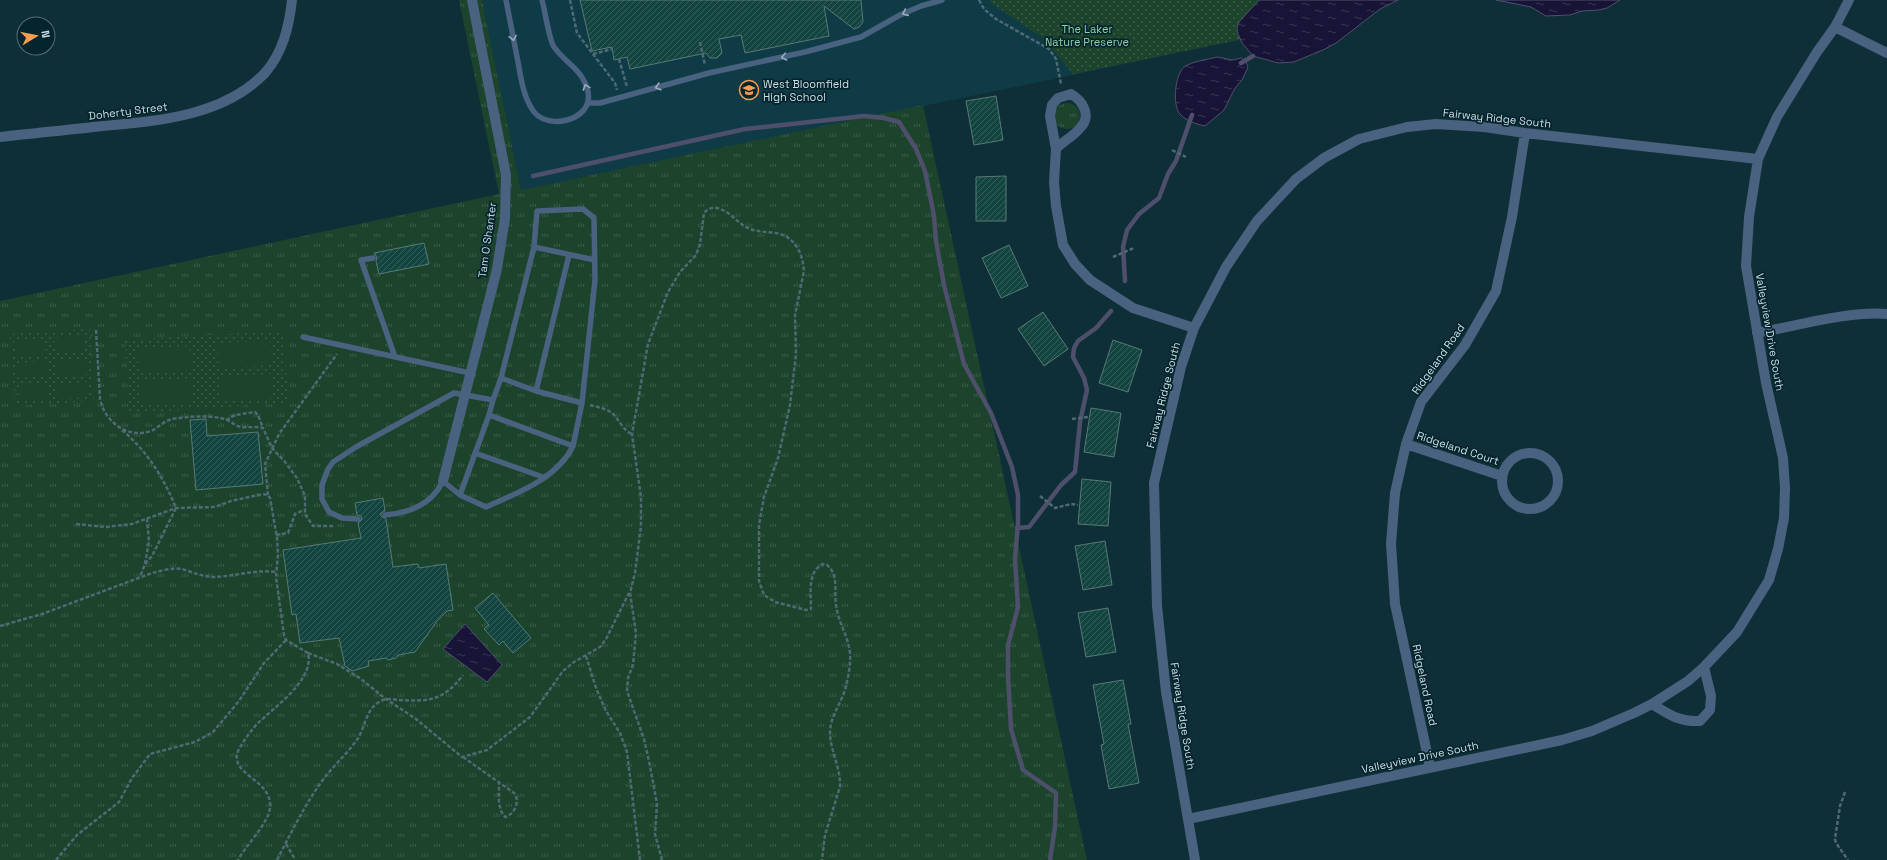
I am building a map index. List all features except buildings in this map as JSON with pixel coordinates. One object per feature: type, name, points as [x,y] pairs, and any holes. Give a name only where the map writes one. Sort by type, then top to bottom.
[{"type":"street","name":"Doherty Street","points":[[0,137],[157,121],[205,108],[226,100],[247,89],[273,62],[288,31],[292,0]]},
{"type":"street","name":"Tam O Shanter","points":[[443,481],[497,269],[505,218],[506,175],[472,0]]},
{"type":"street","name":"Valleyview Drive South","points":[[1188,819],[1562,740],[1619,720],[1652,704],[1688,681],[1704,668],[1737,632],[1769,580],[1778,549],[1784,518],[1785,488],[1783,458],[1766,382],[1746,266],[1749,217],[1758,159],[1777,117],[1817,52],[1835,27],[1849,0]]},
{"type":"street","points":[[1835,27],[1887,53]]},
{"type":"street","points":[[1056,149],[1081,128],[1085,114],[1081,101],[1071,94],[1062,96],[1052,105],[1050,116],[1056,149],[1054,182],[1056,206],[1063,245],[1075,264],[1090,280],[1133,308],[1194,328]]},
{"type":"street","name":"Fairway Ridge South","points":[[1195,860],[1166,692],[1157,606],[1154,483],[1181,367],[1194,328],[1226,266],[1257,221],[1296,179],[1324,158],[1359,139],[1408,127],[1436,124],[1484,127],[1525,133],[1758,159]]},
{"type":"street","name":"Ridgeland Road","points":[[1430,767],[1395,604],[1391,544],[1395,493],[1406,444],[1421,402],[1464,345],[1496,292],[1512,217],[1525,133]]},
{"type":"street","points":[[1757,333],[1847,316],[1873,313],[1887,314]]},
{"type":"street","name":"Ridgeland Court","points":[[1406,444],[1502,476]]},
{"type":"street","name":"Ridgeland Court","points":[[1524,453],[1535,453],[1545,457],[1553,465],[1557,475],[1557,486],[1553,496],[1546,504],[1536,509],[1524,509],[1514,505],[1506,497],[1502,487],[1502,476],[1506,465],[1514,457],[1524,453]]},
{"type":"street","points":[[1652,704],[1672,716],[1686,722],[1700,721],[1710,710],[1711,696],[1704,668]]},
{"type":"lane","points":[[506,0],[524,93],[532,110],[544,120],[559,122],[574,118],[584,109],[588,102],[588,93],[581,74],[554,46],[542,0]]},
{"type":"lane","points":[[588,102],[600,103],[707,74],[805,52],[861,37],[900,15],[921,6],[942,0]]},
{"type":"lane","points":[[385,515],[409,511],[426,502],[438,491],[443,481],[460,495],[486,507],[530,487],[566,459],[572,446],[582,403],[595,280],[594,218],[583,209],[537,211],[534,247],[501,378],[460,495]]},
{"type":"lane","points":[[534,247],[595,260]]},
{"type":"lane","points":[[536,391],[569,255]]},
{"type":"lane","points":[[373,258],[361,260],[395,357]]},
{"type":"lane","points":[[303,337],[470,373]]},
{"type":"lane","points":[[501,378],[536,391],[582,403]]},
{"type":"lane","points":[[358,519],[342,518],[329,512],[322,499],[322,485],[328,469],[334,462],[356,447],[454,393],[493,400]]},
{"type":"lane","points":[[489,415],[572,446]]},
{"type":"lane","points":[[475,454],[543,477]]},
{"type":"path","points":[[570,0],[577,33],[615,83],[619,98]]},
{"type":"path","points":[[979,0],[984,9],[996,19],[1049,49],[1056,59],[1060,73],[1062,96]]},
{"type":"path","points":[[700,42],[707,74]]},
{"type":"path","points":[[593,54],[612,50]]},
{"type":"path","points":[[619,59],[628,96]]},
{"type":"path","points":[[1172,150],[1186,158]]},
{"type":"path","points":[[462,757],[487,750],[530,717],[562,671],[574,662],[600,647],[606,639],[630,593],[635,572],[641,526],[641,504],[632,434],[648,344],[668,292],[680,272],[696,255],[700,244],[704,213],[710,208],[717,208],[723,210],[748,228],[787,237],[796,245],[802,258],[804,271],[795,315],[796,354],[790,405],[778,458],[764,498],[759,525],[759,581],[764,595],[781,604],[806,610],[811,609],[812,581],[818,568],[823,564],[827,565],[834,574],[837,612],[851,659],[844,691],[830,728],[831,740],[841,779],[840,787],[825,835],[822,860]]},
{"type":"path","points":[[1113,257],[1134,248]]},
{"type":"path","points":[[96,330],[100,399],[103,410],[134,440],[148,457],[162,477],[176,508]]},
{"type":"path","points":[[286,640],[276,572],[278,554],[276,534],[271,503],[268,495],[265,464],[279,434],[343,346]]},
{"type":"path","points":[[582,403],[608,411],[628,433],[632,434]]},
{"type":"path","points":[[226,420],[235,414],[255,412],[258,415],[272,448],[297,478],[305,496],[304,510],[309,522],[314,526],[336,526],[342,518]]},
{"type":"path","points":[[119,427],[130,432],[140,433],[152,430],[168,420],[188,417],[226,420],[239,427],[263,428]]},
{"type":"path","points":[[1072,419],[1088,417]]},
{"type":"path","points":[[76,524],[111,526],[132,524],[176,508],[215,507],[255,495],[268,495]]},
{"type":"path","points":[[1040,496],[1051,506],[1059,508],[1066,505],[1078,505]]},
{"type":"path","points":[[145,564],[152,556],[176,508]]},
{"type":"path","points":[[276,534],[288,533],[295,514],[304,510]]},
{"type":"path","points":[[140,577],[145,564],[149,541],[148,518]]},
{"type":"path","points":[[0,626],[42,614],[152,573],[176,568],[194,574],[211,577],[232,576],[266,571],[276,572]]},
{"type":"path","points":[[630,593],[636,633],[633,665],[628,678],[628,691],[644,739],[650,766],[657,804],[655,834],[662,860]]},
{"type":"path","points":[[286,640],[308,653],[337,664],[361,679],[386,699],[416,719],[462,757],[499,783],[514,794],[517,799],[515,809],[505,817],[501,811],[499,783]]},
{"type":"path","points":[[56,860],[77,835],[119,802],[132,778],[150,754],[195,742],[213,732],[239,701],[264,663],[286,640]]},
{"type":"path","points":[[238,860],[266,818],[270,808],[269,801],[262,786],[239,768],[236,758],[247,736],[257,724],[295,690],[308,663],[308,653]]},
{"type":"path","points":[[586,656],[596,688],[606,711],[620,733],[627,752],[640,860]]},
{"type":"path","points":[[277,860],[296,822],[323,780],[357,740],[370,712],[377,702],[386,699],[423,700],[440,697],[454,687],[463,674]]},
{"type":"path","points":[[1845,792],[1840,806],[1835,839],[1836,843],[1848,860]]},
{"type":"path","points":[[286,843],[295,859]]},
{"type":"shaded area","name":"West Bloomfield High School","points":[[482,0],[1356,0],[1359,15],[521,190]]},
{"type":"green space","points":[[459,0],[482,0],[521,190],[923,105],[1087,860],[0,860],[0,301],[499,194]]},
{"type":"green space","name":"The Laker Nature Preserve","points":[[990,0],[1356,0],[1359,15],[1073,74],[1043,38],[991,3]]},
{"type":"green space","points":[[1067,103],[1076,107],[1080,116],[1076,125],[1067,129],[1058,125],[1054,116],[1058,107]]},
{"type":"green space","points":[[90,329],[94,401],[15,406],[10,334]]},
{"type":"green space","points":[[284,331],[288,403],[129,413],[125,340]]},
{"type":"green space","points":[[84,336],[85,351],[55,353],[54,338]]},
{"type":"green space","points":[[45,339],[46,354],[15,356],[14,341]]},
{"type":"green space","points":[[270,341],[271,365],[219,368],[217,343]]},
{"type":"green space","points":[[190,346],[191,370],[139,373],[137,348]]},
{"type":"green space","points":[[86,359],[87,374],[57,376],[56,361]]},
{"type":"green space","points":[[47,361],[48,376],[18,378],[17,363]]},
{"type":"green space","points":[[271,374],[273,398],[220,401],[219,376]]},
{"type":"green space","points":[[192,378],[193,403],[141,405],[139,381]]},
{"type":"green space","points":[[88,382],[89,397],[58,399],[57,384]]},
{"type":"green space","points":[[48,384],[49,399],[19,401],[18,386]]},
{"type":"water","points":[[1259,0],[1398,0],[1380,9],[1336,43],[1325,49],[1294,62],[1278,63],[1253,56],[1242,43],[1238,34],[1237,28],[1239,22]]},
{"type":"water","points":[[1496,0],[1620,0],[1607,8],[1599,10],[1582,11],[1570,15],[1546,16],[1531,7]]},
{"type":"water","points":[[1217,57],[1233,60],[1241,58],[1245,60],[1248,67],[1224,110],[1205,126],[1188,120],[1180,114],[1175,97],[1178,76],[1184,67],[1188,65]]},
{"type":"water","points":[[465,624],[502,665],[487,682],[443,649]]},
{"type":"waterway","points":[[1241,63],[1253,56]]},
{"type":"waterway","points":[[1125,281],[1123,247],[1127,230],[1139,214],[1159,198],[1168,174],[1176,161],[1192,115]]},
{"type":"waterway","points":[[533,176],[745,129],[864,116],[884,118],[899,122],[916,149],[925,171],[934,216],[936,241],[944,285],[964,364],[991,413],[1012,467],[1018,495],[1018,523],[1015,559],[1018,607],[1008,645],[1011,729],[1023,770],[1056,793],[1055,827],[1050,860]]},
{"type":"waterway","points":[[1017,528],[1029,527],[1061,485],[1075,472],[1080,422],[1087,390],[1084,378],[1073,357],[1074,348],[1078,341],[1096,328],[1111,311]]},
{"type":"place","name":"West Bloomfield High School","points":[[749,90]]}]
